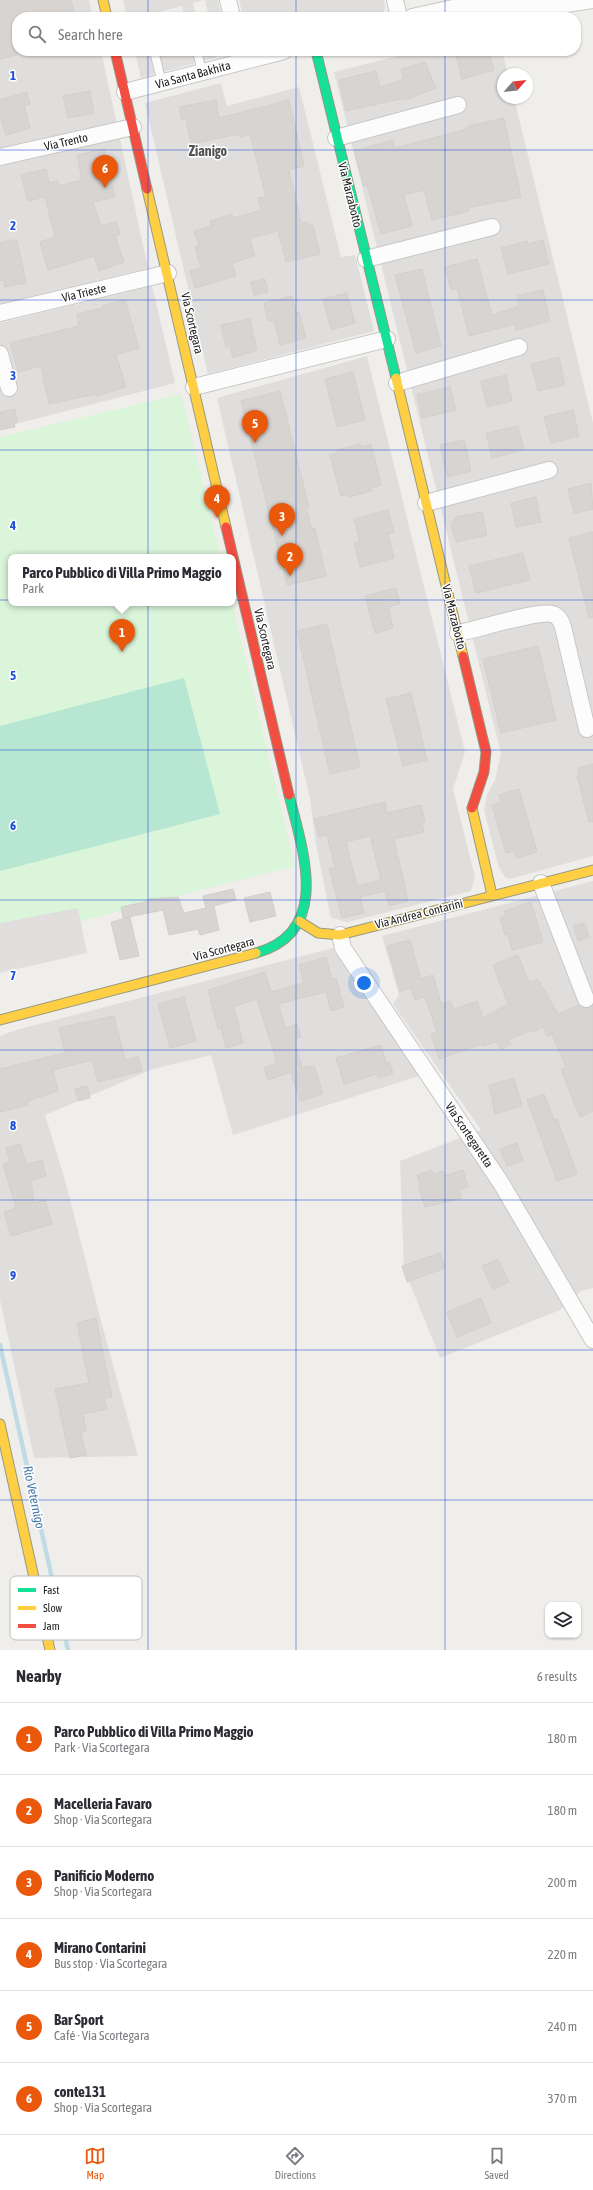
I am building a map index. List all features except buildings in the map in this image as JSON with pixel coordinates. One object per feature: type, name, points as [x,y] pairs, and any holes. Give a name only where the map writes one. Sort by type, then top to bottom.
[{"type":"street","points":[[103,0],[106,12]]},
{"type":"street","points":[[228,0],[231,12]]},
{"type":"street","points":[[395,0],[398,12]]},
{"type":"street","points":[[435,12],[453,8],[540,8],[593,0]]},
{"type":"street","name":"Via Scortegara","points":[[116,56],[233,554]]},
{"type":"street","name":"Via Santa Bakhita","points":[[125,92],[202,72],[240,56]]},
{"type":"street","name":"Via Marzabotto","points":[[317,56],[486,750],[484,771],[473,798],[471,812],[492,895]]},
{"type":"street","points":[[336,138],[458,105]]},
{"type":"street","name":"Via Trento","points":[[0,158],[133,127]]},
{"type":"street","points":[[366,259],[492,227]]},
{"type":"street","name":"Via Trieste","points":[[0,313],[168,273]]},
{"type":"street","points":[[194,387],[386,339]]},
{"type":"street","points":[[397,383],[519,347]]},
{"type":"street","points":[[0,354],[9,388]]},
{"type":"street","points":[[426,503],[548,470]]},
{"type":"street","name":"Via Scortegara","points":[[0,1020],[266,950],[285,938],[299,921],[304,909],[308,881],[236,569]]},
{"type":"street","points":[[458,633],[537,614],[551,613],[557,616],[563,627],[587,729]]},
{"type":"street","name":"Via Andrea Contarini","points":[[299,921],[318,933],[340,934],[593,870]]},
{"type":"street","points":[[541,882],[586,999]]},
{"type":"street","name":"Via Scortegaretta","points":[[340,934],[343,948],[501,1184],[593,1340]]},
{"type":"street","points":[[0,1424],[34,1576]]},
{"type":"street","points":[[48,1640],[50,1650]]},
{"type":"lane","points":[[155,56],[162,83]]},
{"type":"lane","points":[[198,56],[202,72]]},
{"type":"shaded area","points":[[0,0],[89,0],[92,12],[12,12],[12,56],[102,56],[148,268],[0,304]]},
{"type":"shaded area","points":[[123,0],[204,0],[160,12],[126,12]]},
{"type":"shaded area","points":[[205,0],[218,0],[220,12],[208,12]]},
{"type":"shaded area","points":[[239,0],[384,0],[385,6],[384,11],[382,12],[242,12]]},
{"type":"shaded area","points":[[193,3],[195,12],[183,12],[182,6]]},
{"type":"shaded area","points":[[136,56],[217,56],[217,57],[141,78]]},
{"type":"shaded area","points":[[397,56],[503,56],[506,68],[497,68],[497,104],[515,104],[593,423],[593,856],[510,879],[505,877],[499,868],[484,810],[487,795],[495,780],[501,754],[334,72]]},
{"type":"shaded area","points":[[221,83],[227,106],[299,87],[341,257],[355,255],[374,331],[208,374],[145,103]]},
{"type":"shaded area","points":[[152,286],[175,383],[0,428],[0,323]]},
{"type":"shaded area","points":[[367,356],[465,752],[453,789],[475,877],[471,891],[348,922],[331,918],[316,845],[310,799],[217,398]]},
{"type":"shaded area","points":[[593,881],[593,1288],[581,1291],[560,1310],[440,1358],[404,1269],[400,1161],[481,1130],[393,1004],[399,995],[382,936]]},
{"type":"shaded area","points":[[78,908],[87,953],[0,973],[0,923]]},
{"type":"shaded area","points":[[333,948],[419,1076],[233,1135],[211,1055],[153,1069],[45,1115],[65,1180],[101,1321],[138,1456],[34,1458],[0,1300],[0,1036],[16,1030]]},
{"type":"green space","points":[[181,394],[220,554],[8,554],[8,606],[233,606],[295,866],[0,942],[0,437]]},
{"type":"green space","points":[[184,678],[220,814],[0,871],[0,726]]},
{"type":"waterway","name":"Rio Veternigo","points":[[0,1345],[52,1576]]},
{"type":"waterway","name":"Rio Veternigo","points":[[66,1640],[68,1650]]},
{"type":"traffic: fast","points":[[317,56],[396,378]]},
{"type":"traffic: fast","points":[[256,953],[280,942],[295,927],[304,908],[306,886],[305,863],[289,795]]},
{"type":"traffic: slow","points":[[103,0],[106,12]]},
{"type":"traffic: slow","points":[[147,189],[226,527]]},
{"type":"traffic: slow","points":[[396,378],[463,656]]},
{"type":"traffic: slow","points":[[472,808],[492,895]]},
{"type":"traffic: slow","points":[[299,921],[318,933],[340,935],[593,870]]},
{"type":"traffic: slow","points":[[0,1020],[256,953]]},
{"type":"traffic: slow","points":[[0,1424],[34,1576]]},
{"type":"traffic: slow","points":[[48,1640],[50,1650]]},
{"type":"traffic: jam","points":[[116,56],[147,189]]},
{"type":"traffic: jam","points":[[226,527],[232,554]]},
{"type":"traffic: jam","points":[[236,570],[289,795]]},
{"type":"traffic: jam","points":[[463,656],[486,752],[484,772],[472,808]]},
{"type":"place","name":"conte131","points":[[105,188]]},
{"type":"place","name":"Bar Sport","points":[[255,443]]},
{"type":"place","name":"Mirano Contarini","points":[[217,518]]},
{"type":"place","name":"Panificio Moderno","points":[[282,536]]},
{"type":"place","name":"Macelleria Favaro","points":[[290,576]]},
{"type":"place","name":"Parco Pubblico di Villa Primo Maggio","points":[[122,652]]},
{"type":"district","name":"Zianigo","points":[[208,151]]}]
